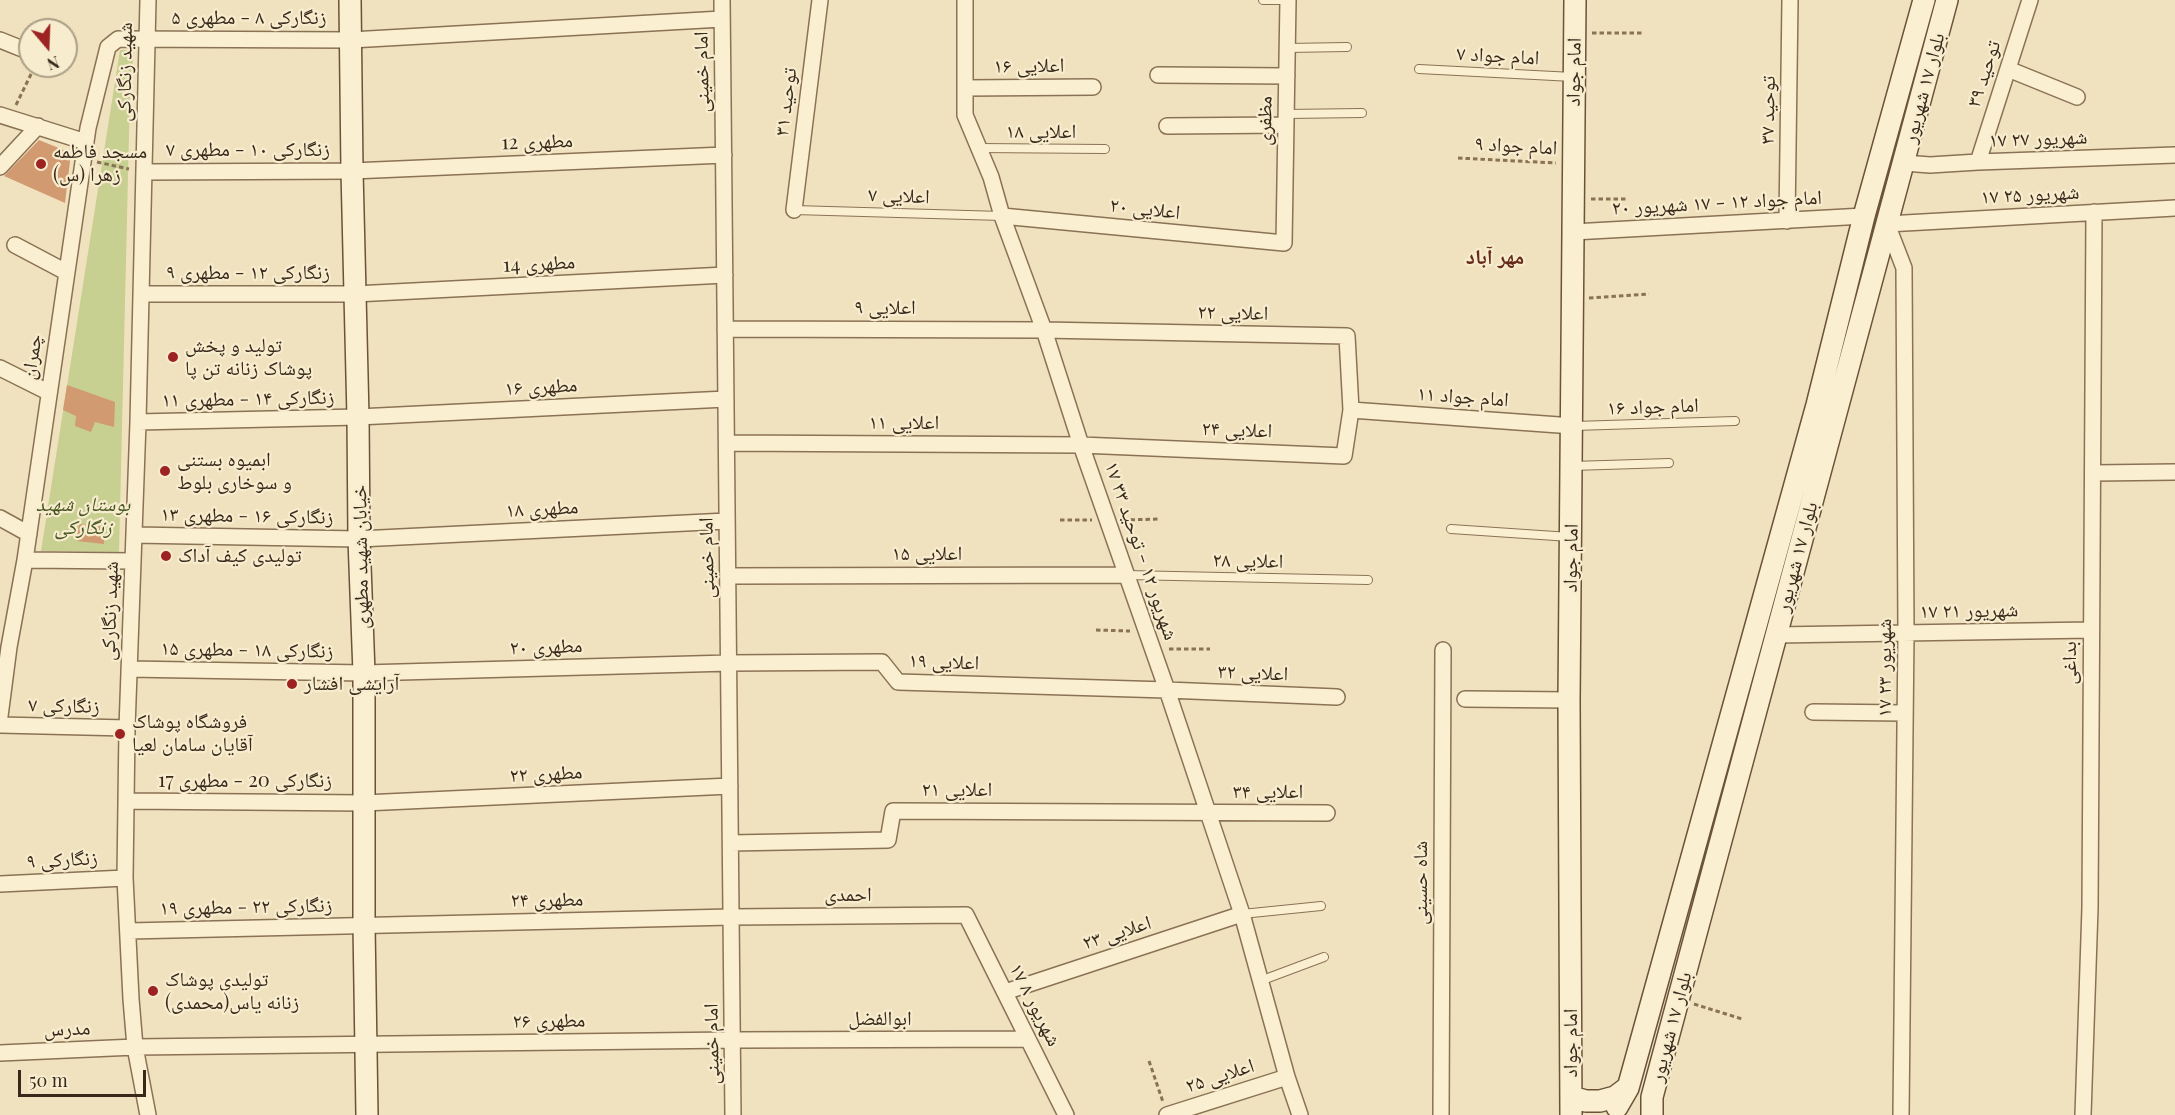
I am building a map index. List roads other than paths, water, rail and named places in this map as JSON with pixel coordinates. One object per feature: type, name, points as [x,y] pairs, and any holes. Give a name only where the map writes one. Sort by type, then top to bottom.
[{"type":"main road","name":"خیابان شهید مطهری","points":[[350,0],[359,539],[364,673],[367,1115]]},
{"type":"main road","name":"امام جواد","points":[[1571,1106],[1569,700],[1575,0]]},
{"type":"main road","name":"بلوار ۱۷ شهریور","points":[[1614,1111],[1628,1088],[1817,405],[1864,216],[1924,0]]},
{"type":"main road","name":"بلوار ۱۷ شهریور","points":[[1651,1115],[1652,1096],[1947,0]]},
{"type":"main road","points":[[1571,1106],[1586,1101],[1600,1101],[1615,1097],[1628,1088]]},
{"type":"main road","points":[[1614,1111],[1625,1103],[1637,1102],[1651,1115]]},
{"type":"street","name":"شهید زنگارکی","points":[[148,0],[134,561],[127,728],[125,878],[129,931],[130,999],[135,1047],[148,1115]]},
{"type":"street","name":"امام خمینی","points":[[722,0],[733,1115]]},
{"type":"street","name":"توحید ۳۱","points":[[794,210],[820,0]]},
{"type":"street","name":"۱۷ شهریور ۱۲ - توحید ۳۳","points":[[965,0],[965,115],[991,177],[1002,216],[1044,330],[1081,445],[1167,690],[1242,914],[1287,1077],[1300,1115]]},
{"type":"street","name":"مظفری","points":[[1284,243],[1288,0]]},
{"type":"street","name":"توحید ۳۷","points":[[1787,221],[1790,0]]},
{"type":"street","name":"توحید ۳۹","points":[[1978,162],[2030,0]]},
{"type":"street","name":"زنگارکی ۸ - مطهری ۵","points":[[147,38],[351,40],[722,19]]},
{"type":"street","name":"چمران","points":[[0,716],[5,644],[25,560],[83,160],[102,67],[108,47],[118,39],[147,38]]},
{"type":"street","points":[[0,40],[18,47]]},
{"type":"street","points":[[2008,69],[2077,97]]},
{"type":"street","points":[[1158,75],[1287,76]]},
{"type":"street","name":"اعلایی ۱۶","points":[[965,88],[1093,87]]},
{"type":"street","points":[[5,117],[86,142]]},
{"type":"street","points":[[1167,126],[1286,120]]},
{"type":"street","points":[[0,167],[38,126]]},
{"type":"street","name":"مطهری 12","points":[[352,171],[724,155]]},
{"type":"street","name":"۱۷ شهریور ۲۷","points":[[1904,163],[1930,165],[2175,155]]},
{"type":"street","name":"زنگارکی ۱۰ - مطهری ۷","points":[[145,172],[352,171]]},
{"type":"street","name":"۱۷ شهریور ۲۵","points":[[1887,224],[2175,208]]},
{"type":"street","name":"بداغی","points":[[2083,1115],[2090,908],[2094,212]]},
{"type":"street","name":"اعلایی ۲۰","points":[[1002,216],[1284,243]]},
{"type":"street","name":"امام جواد ۱۲ - ۱۷ شهریور ۲۰","points":[[1573,231],[1864,216]]},
{"type":"street","name":"۱۷ شهریور ۲۳","points":[[1887,224],[1904,268],[1906,633],[1901,1115]]},
{"type":"street","points":[[15,245],[66,272]]},
{"type":"street","name":"مطهری 14","points":[[355,294],[725,276]]},
{"type":"street","name":"زنگارکی ۱۲ - مطهری ۹","points":[[141,294],[355,294]]},
{"type":"street","name":"اعلایی ۹","points":[[725,329],[1044,330]]},
{"type":"street","name":"اعلایی ۲۲","points":[[1044,330],[1347,336],[1351,410]]},
{"type":"street","points":[[0,368],[48,392]]},
{"type":"street","name":"مطهری ۱۶","points":[[358,417],[726,399]]},
{"type":"street","name":"امام جواد ۱۱","points":[[1351,410],[1573,426]]},
{"type":"street","name":"اعلایی ۲۴","points":[[1081,445],[1344,456],[1351,410]]},
{"type":"street","name":"زنگارکی ۱۴ - مطهری ۱۱","points":[[138,422],[358,417]]},
{"type":"street","name":"اعلایی ۱۱","points":[[727,443],[1081,445]]},
{"type":"street","points":[[2094,473],[2175,472]]},
{"type":"street","points":[[0,519],[29,534]]},
{"type":"street","name":"مطهری ۱۸","points":[[359,539],[727,521]]},
{"type":"street","name":"زنگارکی ۱۶ - مطهری ۱۳","points":[[134,535],[359,539]]},
{"type":"street","points":[[25,560],[134,561]]},
{"type":"street","name":"اعلایی ۱۵","points":[[728,576],[1126,574]]},
{"type":"street","name":"۱۷ شهریور ۲۱","points":[[1776,635],[2091,630]]},
{"type":"street","name":"شاه حسینی","points":[[1441,1115],[1443,650]]},
{"type":"street","name":"اعلایی ۱۹","points":[[729,663],[882,662],[898,682],[1167,690]]},
{"type":"street","name":"مطهری ۲۰","points":[[364,673],[729,663]]},
{"type":"street","name":"زنگارکی ۱۸ - مطهری ۱۵","points":[[129,669],[364,673]]},
{"type":"street","name":"اعلایی ۳۲","points":[[1167,690],[1337,697]]},
{"type":"street","points":[[1466,699],[1569,700]]},
{"type":"street","points":[[1813,712],[1905,713]]},
{"type":"street","name":"زنگارکی ۷","points":[[0,725],[127,728]]},
{"type":"street","name":"مطهری ۲۲","points":[[364,803],[730,786]]},
{"type":"street","name":"زنگارکی 20 - مطهری 17","points":[[127,801],[364,803]]},
{"type":"street","name":"اعلایی ۲۱","points":[[731,843],[888,840],[893,811],[1208,813]]},
{"type":"street","name":"اعلایی ۳۴","points":[[1208,813],[1327,813]]},
{"type":"street","name":"زنگارکی ۹","points":[[0,884],[125,878]]},
{"type":"street","name":"اعلایی ۲۳","points":[[1005,992],[1242,914]]},
{"type":"street","name":"احمدی","points":[[731,917],[966,915]]},
{"type":"street","name":"۱۷ شهریور ۸","points":[[966,915],[1066,1115]]},
{"type":"street","name":"مطهری ۲۴","points":[[364,925],[731,917]]},
{"type":"street","name":"زنگارکی ۲۲ - مطهری ۱۹","points":[[129,931],[364,925]]},
{"type":"street","name":"ابوالفضل","points":[[733,1040],[1028,1039]]},
{"type":"street","name":"مطهری ۲۶","points":[[135,1047],[733,1040]]},
{"type":"street","name":"مدرس","points":[[0,1053],[135,1047]]},
{"type":"street","name":"اعلایی ۲۵","points":[[1167,1115],[1287,1077]]},
{"type":"lane","points":[[1263,0],[1288,0]]},
{"type":"lane","points":[[1287,48],[1347,46]]},
{"type":"lane","name":"امام جواد ۷","points":[[1419,69],[1574,77]]},
{"type":"lane","points":[[1286,120],[1362,113]]},
{"type":"lane","name":"اعلایی ۱۸","points":[[978,148],[1105,148]]},
{"type":"lane","name":"اعلایی ۷","points":[[794,210],[1002,216]]},
{"type":"lane","name":"امام جواد ۱۶","points":[[1573,426],[1735,421]]},
{"type":"lane","points":[[1572,466],[1668,463]]},
{"type":"lane","points":[[1451,528],[1571,537]]},
{"type":"lane","name":"اعلایی ۲۸","points":[[1126,574],[1368,580]]},
{"type":"lane","points":[[1242,914],[1321,906]]},
{"type":"lane","points":[[1260,981],[1324,957]]},
{"type":"place","name":"مسجد فاطمه زهرا (س)","points":[[41,164]]},
{"type":"place","name":"تولید و پخش پوشاک زنانه تن پا","points":[[173,357]]},
{"type":"place","name":"ابمیوه بستنی و ‌سوخاری بلوط","points":[[165,471]]},
{"type":"place","name":"تولیدی کیف آداک","points":[[166,556]]},
{"type":"place","name":"آرایشی افشار","points":[[292,684]]},
{"type":"place","name":"فروشگاه پوشاک آقایان سامان لعیا","points":[[120,734]]},
{"type":"place","name":"تولیدی پوشاک زنانه یاس(محمدی)","points":[[153,991]]},
{"type":"district","name":"مهر آباد","points":[[1495,257]]},
{"type":"park label","name":"بوستان شهید زنگارکی","points":[[83,516]]}]
